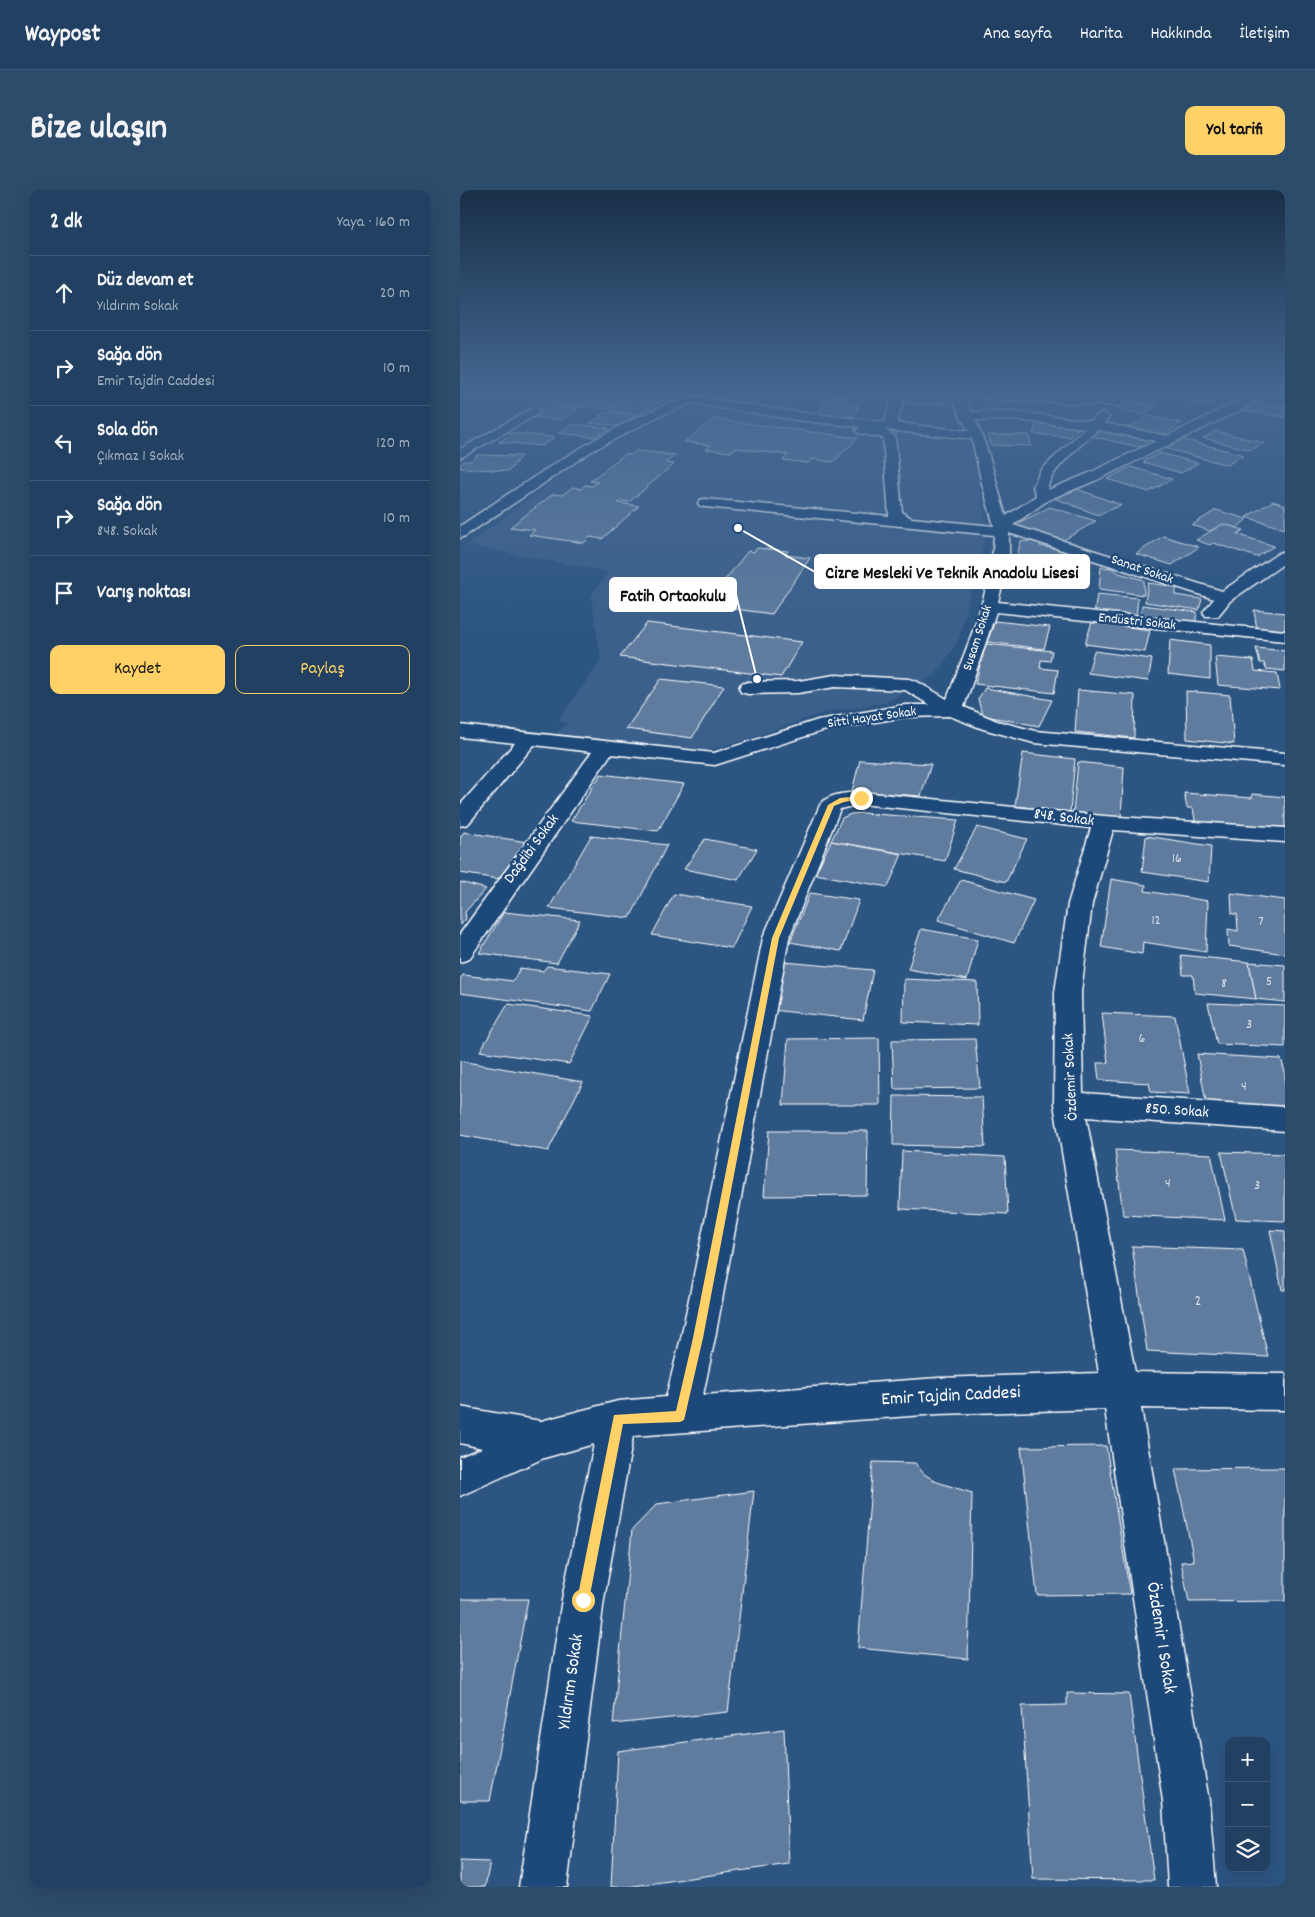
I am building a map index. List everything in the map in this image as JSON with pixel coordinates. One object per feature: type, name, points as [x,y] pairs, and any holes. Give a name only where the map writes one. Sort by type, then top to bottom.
[{"type":"street","points":[[460,533],[549,473]]},
{"type":"street","points":[[893,473],[895,514],[909,523]]},
{"type":"street","name":"Susam Sokak","points":[[953,710],[984,625],[1001,559],[1002,528],[987,473]]},
{"type":"street","points":[[1043,497],[1040,487],[1046,473]]},
{"type":"street","points":[[1002,528],[1043,497],[1096,473]]},
{"type":"street","name":"Sanat Sokak","points":[[705,503],[909,523],[1002,528],[1224,597]]},
{"type":"street","points":[[1199,629],[1224,597],[1285,556]]},
{"type":"street","name":"Endüstri Sokak","points":[[989,606],[1199,629],[1285,636]]},
{"type":"street","points":[[748,688],[798,687],[835,681],[909,685],[953,710]]},
{"type":"street","name":"Sitti Hayat Sokak","points":[[460,730],[715,759],[818,726],[905,711],[953,710],[990,725],[1034,736],[1101,744],[1285,759]]},
{"type":"street","points":[[460,819],[530,738]]},
{"type":"street","name":"Dağdibi Sokak","points":[[460,953],[520,865],[606,748]]},
{"type":"street","name":"848. Sokak","points":[[680,1416],[698,1338],[776,938],[831,805],[842,800],[861,798],[1104,823],[1285,835]]},
{"type":"street","name":"Özdemir Sokak","points":[[1104,823],[1080,904],[1068,992],[1069,1104],[1120,1390]]},
{"type":"street","name":"850. Sokak","points":[[1069,1104],[1285,1119]]},
{"type":"street","name":"Emir Tajdin Caddesi","points":[[460,1477],[541,1440],[618,1419],[938,1396],[1120,1390],[1285,1392]]},
{"type":"street","name":"Özdemir 1 Sokak","points":[[1120,1390],[1186,1801],[1192,1887]]},
{"type":"street","name":"Yıldırım Sokak","points":[[544,1887],[583,1600],[618,1419]]},
{"type":"street","points":[[460,1426],[541,1440]]},
{"type":"shaded area","points":[[565,473],[978,473],[986,534],[958,642],[935,675],[885,703],[826,712],[751,738],[706,751],[555,735],[567,723],[558,721],[601,660],[591,595],[609,572],[467,545]]},
{"type":"building","points":[[600,473],[663,473],[629,502],[620,501],[618,503],[639,506],[602,539],[590,537],[584,543],[529,535],[535,530],[510,527],[553,494],[562,495],[573,487],[581,489],[585,485],[592,486],[598,482],[590,481]]},
{"type":"building","points":[[1119,473],[1152,473],[1172,479],[1149,492],[1107,479]]},
{"type":"building","points":[[1077,489],[1121,505],[1098,515],[1054,498]]},
{"type":"building","points":[[1273,501],[1285,505],[1285,529],[1246,517]]},
{"type":"building","points":[[1050,507],[1096,521],[1062,541],[1014,525]]},
{"type":"building","points":[[1216,510],[1247,519],[1237,528],[1223,524],[1210,531],[1192,525]]},
{"type":"building","points":[[1223,524],[1244,530],[1237,534],[1274,546],[1257,557],[1213,543],[1210,545],[1196,540]]},
{"type":"building","points":[[1163,536],[1199,547],[1172,565],[1136,554]]},
{"type":"building","points":[[1021,541],[1041,542],[1040,546],[1064,550],[1062,553],[1082,557],[1080,561],[1091,562],[1089,579],[1013,569]]},
{"type":"building","points":[[757,548],[788,551],[785,555],[810,558],[772,614],[705,605],[748,551],[754,552]]},
{"type":"building","points":[[1101,567],[1112,568],[1119,573],[1144,580],[1144,595],[1099,589]]},
{"type":"building","points":[[1148,583],[1177,587],[1175,595],[1202,599],[1199,610],[1145,602]]},
{"type":"building","points":[[1097,594],[1138,598],[1136,618],[1094,614]]},
{"type":"building","points":[[1142,605],[1197,612],[1195,626],[1140,618]]},
{"type":"building","points":[[1254,610],[1285,613],[1285,632],[1257,630]]},
{"type":"building","points":[[995,621],[1050,627],[1044,649],[987,642]]},
{"type":"building","points":[[1092,622],[1150,630],[1145,652],[1085,644]]},
{"type":"building","points":[[647,623],[802,642],[781,677],[620,657]]},
{"type":"building","points":[[1170,640],[1210,645],[1210,679],[1168,674]]},
{"type":"building","points":[[986,644],[1052,651],[1050,661],[1041,660],[1040,668],[1058,670],[1054,693],[975,684]]},
{"type":"building","points":[[1256,648],[1285,651],[1285,671],[1266,669],[1264,663],[1260,663]]},
{"type":"building","points":[[1094,651],[1152,659],[1148,681],[1088,673]]},
{"type":"building","points":[[1215,657],[1253,660],[1255,671],[1277,673],[1280,690],[1218,685]]},
{"type":"building","points":[[661,679],[724,686],[692,738],[626,729]]},
{"type":"building","points":[[985,688],[1052,700],[1039,726],[985,716],[981,711],[978,699]]},
{"type":"building","points":[[1078,690],[1135,695],[1134,738],[1075,732]]},
{"type":"building","points":[[1186,691],[1230,695],[1234,744],[1187,739]]},
{"type":"building","points":[[1023,753],[1075,759],[1070,812],[1015,806]]},
{"type":"building","points":[[860,760],[931,764],[921,796],[852,791]]},
{"type":"building","points":[[1078,762],[1124,767],[1121,818],[1073,813]]},
{"type":"building","points":[[601,774],[684,784],[658,831],[571,821]]},
{"type":"building","points":[[1184,793],[1252,798],[1252,794],[1285,797],[1285,832],[1196,826],[1193,808],[1187,808]]},
{"type":"building","points":[[863,813],[958,820],[945,861],[831,841],[842,818],[851,814]]},
{"type":"building","points":[[977,827],[1027,839],[1006,882],[954,869]]},
{"type":"building","points":[[464,832],[527,842],[498,879],[460,873],[460,837]]},
{"type":"building","points":[[591,836],[667,845],[630,918],[549,908]]},
{"type":"building","points":[[1146,836],[1211,846],[1209,882],[1142,872]]},
{"type":"building","points":[[705,839],[757,849],[738,880],[684,869]]},
{"type":"building","points":[[831,841],[902,854],[888,887],[815,874]]},
{"type":"building","points":[[1111,879],[1146,885],[1145,891],[1208,901],[1206,952],[1143,942],[1142,954],[1101,947]]},
{"type":"building","points":[[961,880],[1034,900],[1014,943],[938,920]]},
{"type":"building","points":[[460,882],[486,889],[465,912],[466,919],[460,925]]},
{"type":"building","points":[[810,893],[859,900],[841,951],[790,942]]},
{"type":"building","points":[[1231,893],[1285,900],[1285,954],[1229,946],[1228,929],[1238,931],[1237,914],[1232,914]]},
{"type":"building","points":[[674,894],[752,906],[732,948],[652,935]]},
{"type":"building","points":[[504,912],[580,920],[557,963],[479,953]]},
{"type":"building","points":[[921,929],[978,939],[967,980],[908,969]]},
{"type":"building","points":[[1181,955],[1249,962],[1256,999],[1195,993],[1193,975],[1183,975]]},
{"type":"building","points":[[785,962],[873,970],[863,1020],[772,1010]]},
{"type":"building","points":[[1249,962],[1285,965],[1285,1002],[1256,999]]},
{"type":"building","points":[[547,966],[610,974],[592,1011],[460,993],[460,979],[463,975],[513,981],[520,968],[543,971]]},
{"type":"building","points":[[904,979],[977,982],[978,1025],[903,1022]]},
{"type":"building","points":[[1208,1003],[1285,1006],[1285,1047],[1217,1044]]},
{"type":"building","points":[[508,1004],[593,1016],[569,1064],[480,1051]]},
{"type":"building","points":[[1102,1013],[1175,1016],[1190,1094],[1151,1092],[1149,1083],[1099,1080],[1097,1063],[1108,1063]]},
{"type":"building","points":[[879,1038],[880,1105],[783,1105],[788,1039]]},
{"type":"building","points":[[975,1039],[980,1088],[894,1089],[892,1040]]},
{"type":"building","points":[[1197,1054],[1281,1059],[1285,1072],[1285,1106],[1206,1102]]},
{"type":"building","points":[[460,1061],[583,1082],[548,1151],[460,1135]]},
{"type":"building","points":[[894,1096],[982,1097],[985,1147],[893,1145]]},
{"type":"building","points":[[769,1131],[868,1131],[867,1195],[764,1196]]},
{"type":"building","points":[[1115,1150],[1211,1154],[1225,1220],[1123,1215]]},
{"type":"building","points":[[902,1151],[1005,1157],[1008,1214],[900,1209]]},
{"type":"building","points":[[1221,1152],[1285,1154],[1285,1221],[1236,1219]]},
{"type":"building","points":[[1270,1230],[1285,1231],[1285,1290],[1282,1290]]},
{"type":"building","points":[[1132,1246],[1243,1250],[1268,1357],[1147,1351]]},
{"type":"building","points":[[1106,1446],[1130,1594],[1037,1595],[1021,1447]]},
{"type":"building","points":[[873,1462],[915,1463],[924,1474],[937,1482],[972,1493],[968,1659],[858,1648]]},
{"type":"building","points":[[1285,1468],[1285,1601],[1189,1602],[1181,1562],[1194,1561],[1175,1469]]},
{"type":"building","points":[[754,1491],[728,1712],[613,1724],[632,1530],[657,1504]]},
{"type":"building","points":[[460,1599],[528,1599],[490,1801],[460,1801]]},
{"type":"building","points":[[1067,1693],[1129,1694],[1154,1880],[1033,1879],[1022,1706],[1067,1705]]},
{"type":"building","points":[[784,1729],[789,1864],[627,1887],[611,1887],[618,1751]]},
{"type":"building","points":[[460,1861],[490,1862],[485,1887],[460,1887]]},
{"type":"place","name":"Cizre Mesleki Ve Teknik Anadolu Lisesi","points":[[738,528]]},
{"type":"place","name":"Fatih Ortaokulu","points":[[757,679]]},
{"type":"route","points":[[583,1600],[618,1419],[680,1416],[698,1338],[724,1195],[776,938],[831,805],[842,800],[861,798]]}]
